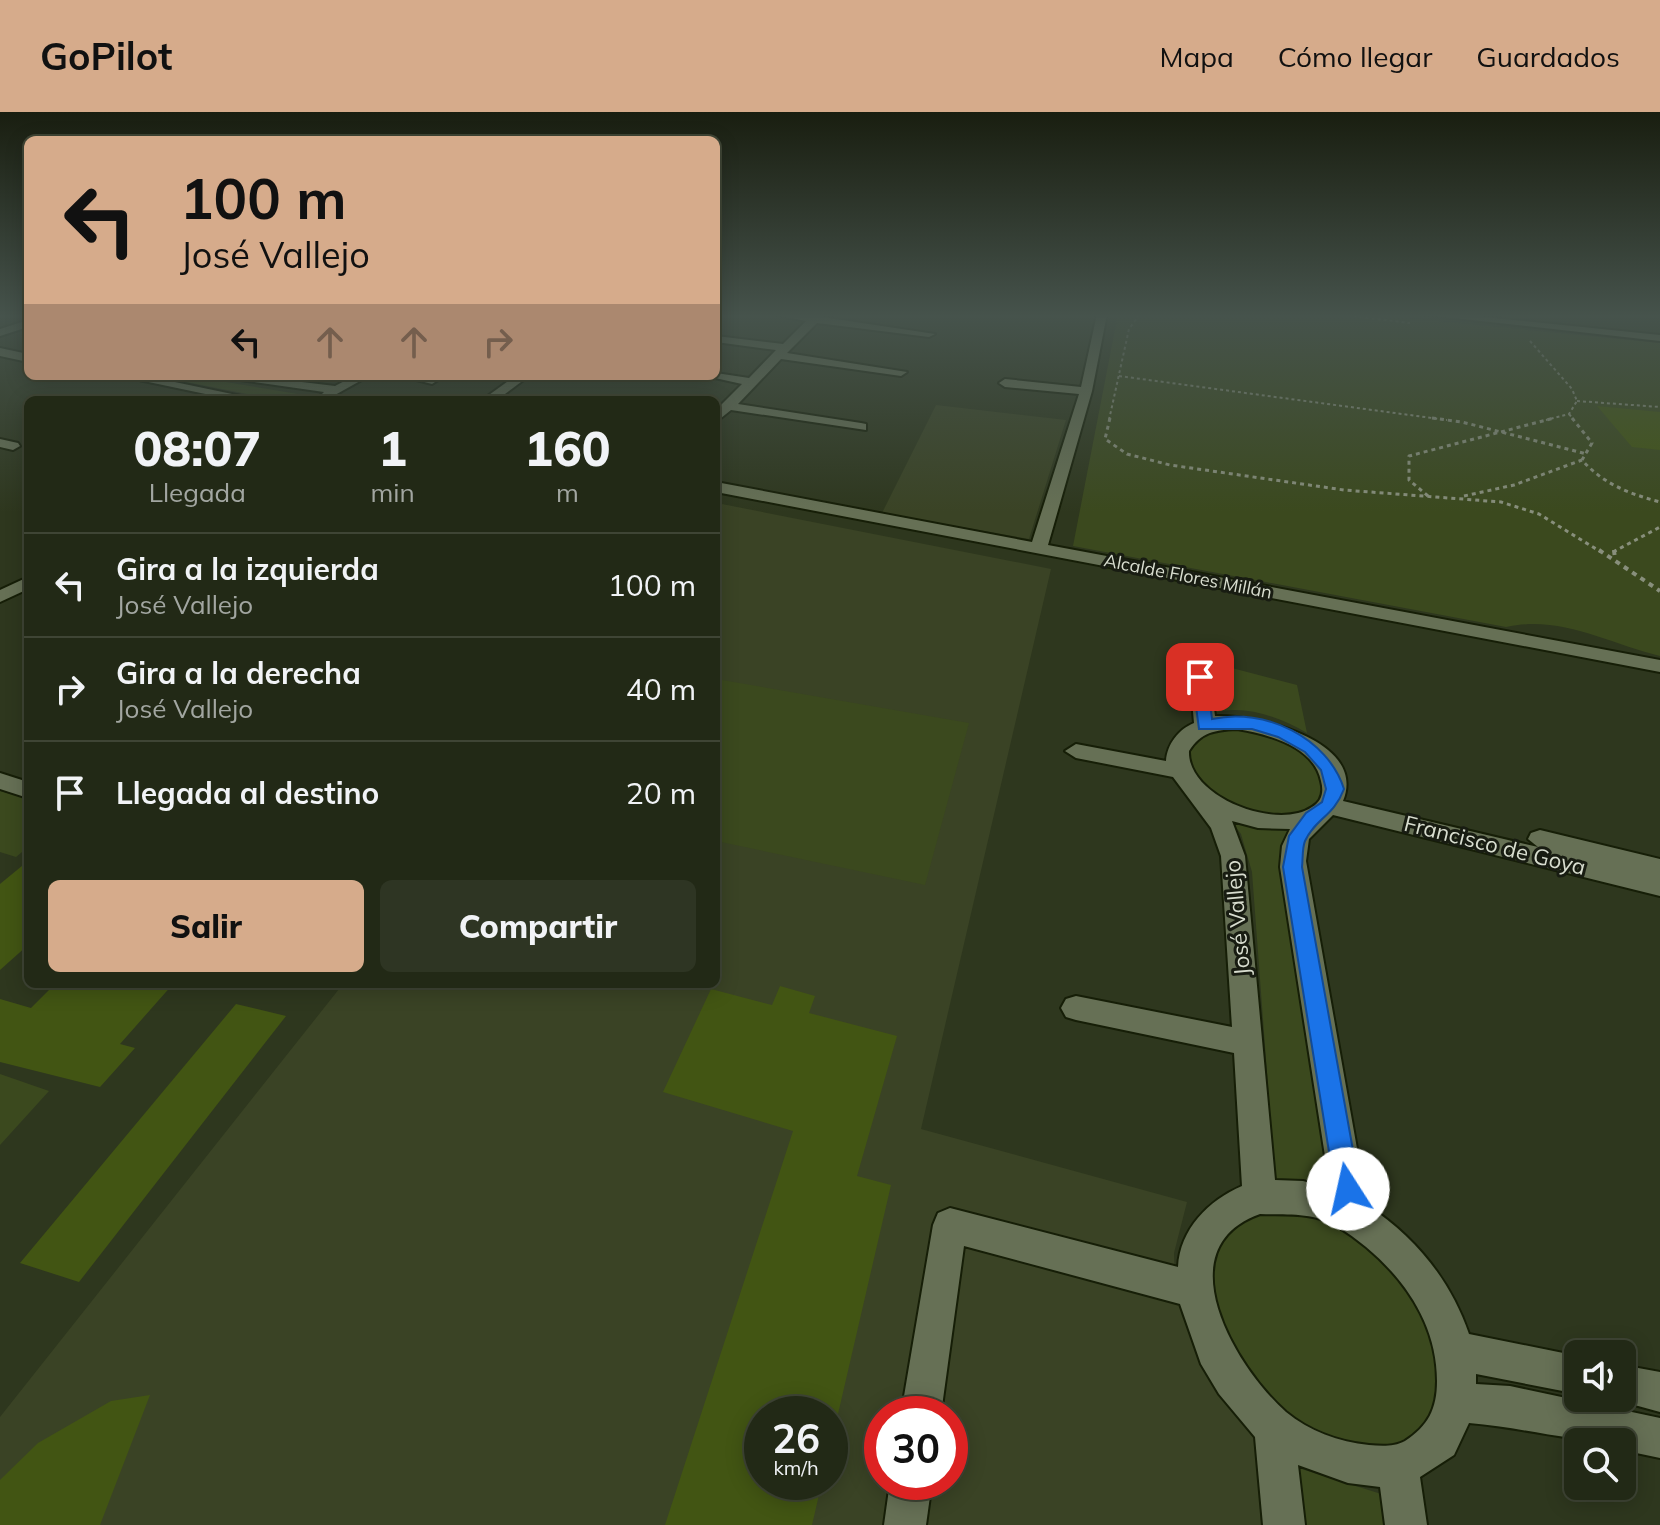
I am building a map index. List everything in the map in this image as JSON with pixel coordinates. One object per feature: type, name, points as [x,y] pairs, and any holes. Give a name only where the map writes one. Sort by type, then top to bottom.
[{"type":"street","points":[[148,380],[234,396]]},
{"type":"street","points":[[259,380],[338,390]]},
{"type":"street","points":[[327,396],[356,380]]},
{"type":"street","points":[[494,396],[517,380]]},
{"type":"street","points":[[738,380],[752,382]]},
{"type":"street","points":[[1039,548],[1088,380]]},
{"type":"street","points":[[720,414],[752,382]]},
{"type":"street","points":[[1005,383],[1086,391]]},
{"type":"street","points":[[728,406],[861,427]]},
{"type":"street","name":"Alcalde Flores Millán","points":[[720,488],[1660,666]]},
{"type":"street","points":[[0,597],[24,584]]},
{"type":"street","points":[[1200,677],[1205,726]]},
{"type":"street","points":[[1076,751],[1180,771],[1176,758],[1181,740],[1205,726],[1222,722],[1253,724],[1284,733],[1311,748],[1329,768],[1326,804],[1295,840],[1293,867],[1352,1217]]},
{"type":"street","name":"José Vallejo","points":[[1180,771],[1205,799],[1223,828],[1233,856],[1260,1197]]},
{"type":"street","points":[[0,781],[24,789]]},
{"type":"street","name":"José Vallejo","points":[[1205,799],[1230,813],[1260,822],[1289,823],[1326,804]]},
{"type":"street","name":"Francisco de Goya","points":[[1326,804],[1660,868]]},
{"type":"street","name":"Francisco de Goya","points":[[1326,804],[1660,886]]},
{"type":"street","points":[[1076,1008],[1248,1043]]},
{"type":"street","points":[[1260,1197],[1305,1198],[1352,1217],[1387,1241],[1418,1273],[1442,1311],[1456,1351],[1457,1402],[1437,1443],[1398,1465],[1337,1462],[1274,1428],[1233,1386],[1206,1338],[1196,1290],[1198,1255],[1211,1227],[1233,1207],[1260,1197]]},
{"type":"street","points":[[924,1396],[950,1225],[1196,1290]]},
{"type":"street","points":[[1456,1351],[1564,1372]]},
{"type":"street","points":[[1636,1387],[1660,1392]]},
{"type":"street","points":[[1457,1402],[1510,1406],[1660,1438]]},
{"type":"street","points":[[1274,1428],[1284,1525]]},
{"type":"street","points":[[1398,1465],[1406,1525]]},
{"type":"street","points":[[905,1525],[908,1500]]},
{"type":"path","points":[[1118,380],[1105,439],[1113,448],[1127,454],[1361,492],[1490,500],[1521,507],[1615,560],[1631,575],[1660,591]]},
{"type":"path","points":[[1148,380],[1462,422],[1587,454]]},
{"type":"path","points":[[1563,380],[1577,401]]},
{"type":"path","points":[[1428,496],[1409,480],[1409,456],[1569,414],[1577,401]]},
{"type":"path","points":[[1577,401],[1660,407]]},
{"type":"path","points":[[1451,497],[1514,485],[1582,460],[1592,443],[1569,414]]},
{"type":"path","points":[[1582,460],[1591,473],[1609,484],[1660,502]]},
{"type":"path","points":[[1615,560],[1613,551],[1660,527]]},
{"type":"shaded area","points":[[177,380],[214,380],[310,396],[257,396]]},
{"type":"shaded area","points":[[1105,380],[1660,380],[1660,656],[1565,627],[1526,624],[1506,627],[1073,546]]},
{"type":"shaded area","points":[[936,405],[1066,420],[1029,539],[882,513]]},
{"type":"shaded area","points":[[722,504],[1051,569],[921,1129],[1187,1202],[1174,1253],[1175,1283],[1182,1316],[1210,1374],[1255,1430],[1261,1525],[0,1525],[0,1417],[340,988],[720,988]]},
{"type":"shaded area","points":[[1209,662],[1297,685],[1307,733],[1285,722],[1249,711],[1213,713]]},
{"type":"shaded area","points":[[720,680],[969,723],[925,885],[720,842]]},
{"type":"shaded area","points":[[1228,727],[1275,736],[1302,751],[1322,774],[1327,789],[1319,804],[1294,816],[1264,817],[1234,810],[1211,796],[1185,760],[1191,745],[1200,736]]},
{"type":"shaded area","points":[[0,791],[24,798],[24,850],[16,857],[0,852]]},
{"type":"shaded area","points":[[1223,810],[1304,825],[1291,844],[1344,1208],[1276,1193],[1252,872],[1241,834]]},
{"type":"shaded area","points":[[0,1074],[49,1091],[0,1145]]},
{"type":"shaded area","points":[[1269,1207],[1313,1211],[1359,1232],[1402,1269],[1446,1370],[1438,1417],[1406,1448],[1358,1455],[1303,1438],[1219,1349],[1210,1253],[1232,1221]]},
{"type":"shaded area","points":[[1292,1466],[1394,1498],[1398,1525],[1297,1525]]},
{"type":"building","points":[[1597,406],[1660,412],[1660,450],[1632,447]]},
{"type":"building","points":[[24,864],[24,949],[0,970],[0,884]]},
{"type":"building","points":[[780,986],[815,996],[809,1013],[897,1036],[857,1176],[891,1185],[842,1396],[744,1396],[744,1500],[818,1500],[812,1525],[665,1525],[793,1131],[663,1092],[711,989],[772,1005]]},
{"type":"building","points":[[51,988],[169,988],[120,1044],[135,1048],[100,1087],[0,1062],[0,999],[31,1008]]},
{"type":"building","points":[[236,1004],[286,1016],[79,1282],[20,1263]]},
{"type":"building","points":[[150,1395],[100,1525],[0,1525],[0,1480],[38,1443],[111,1401]]},
{"type":"route","points":[[1200,677],[1205,726],[1222,722],[1253,724],[1284,733],[1311,748],[1329,768],[1335,789],[1329,806],[1313,817],[1295,840],[1293,867],[1348,1189]]}]
